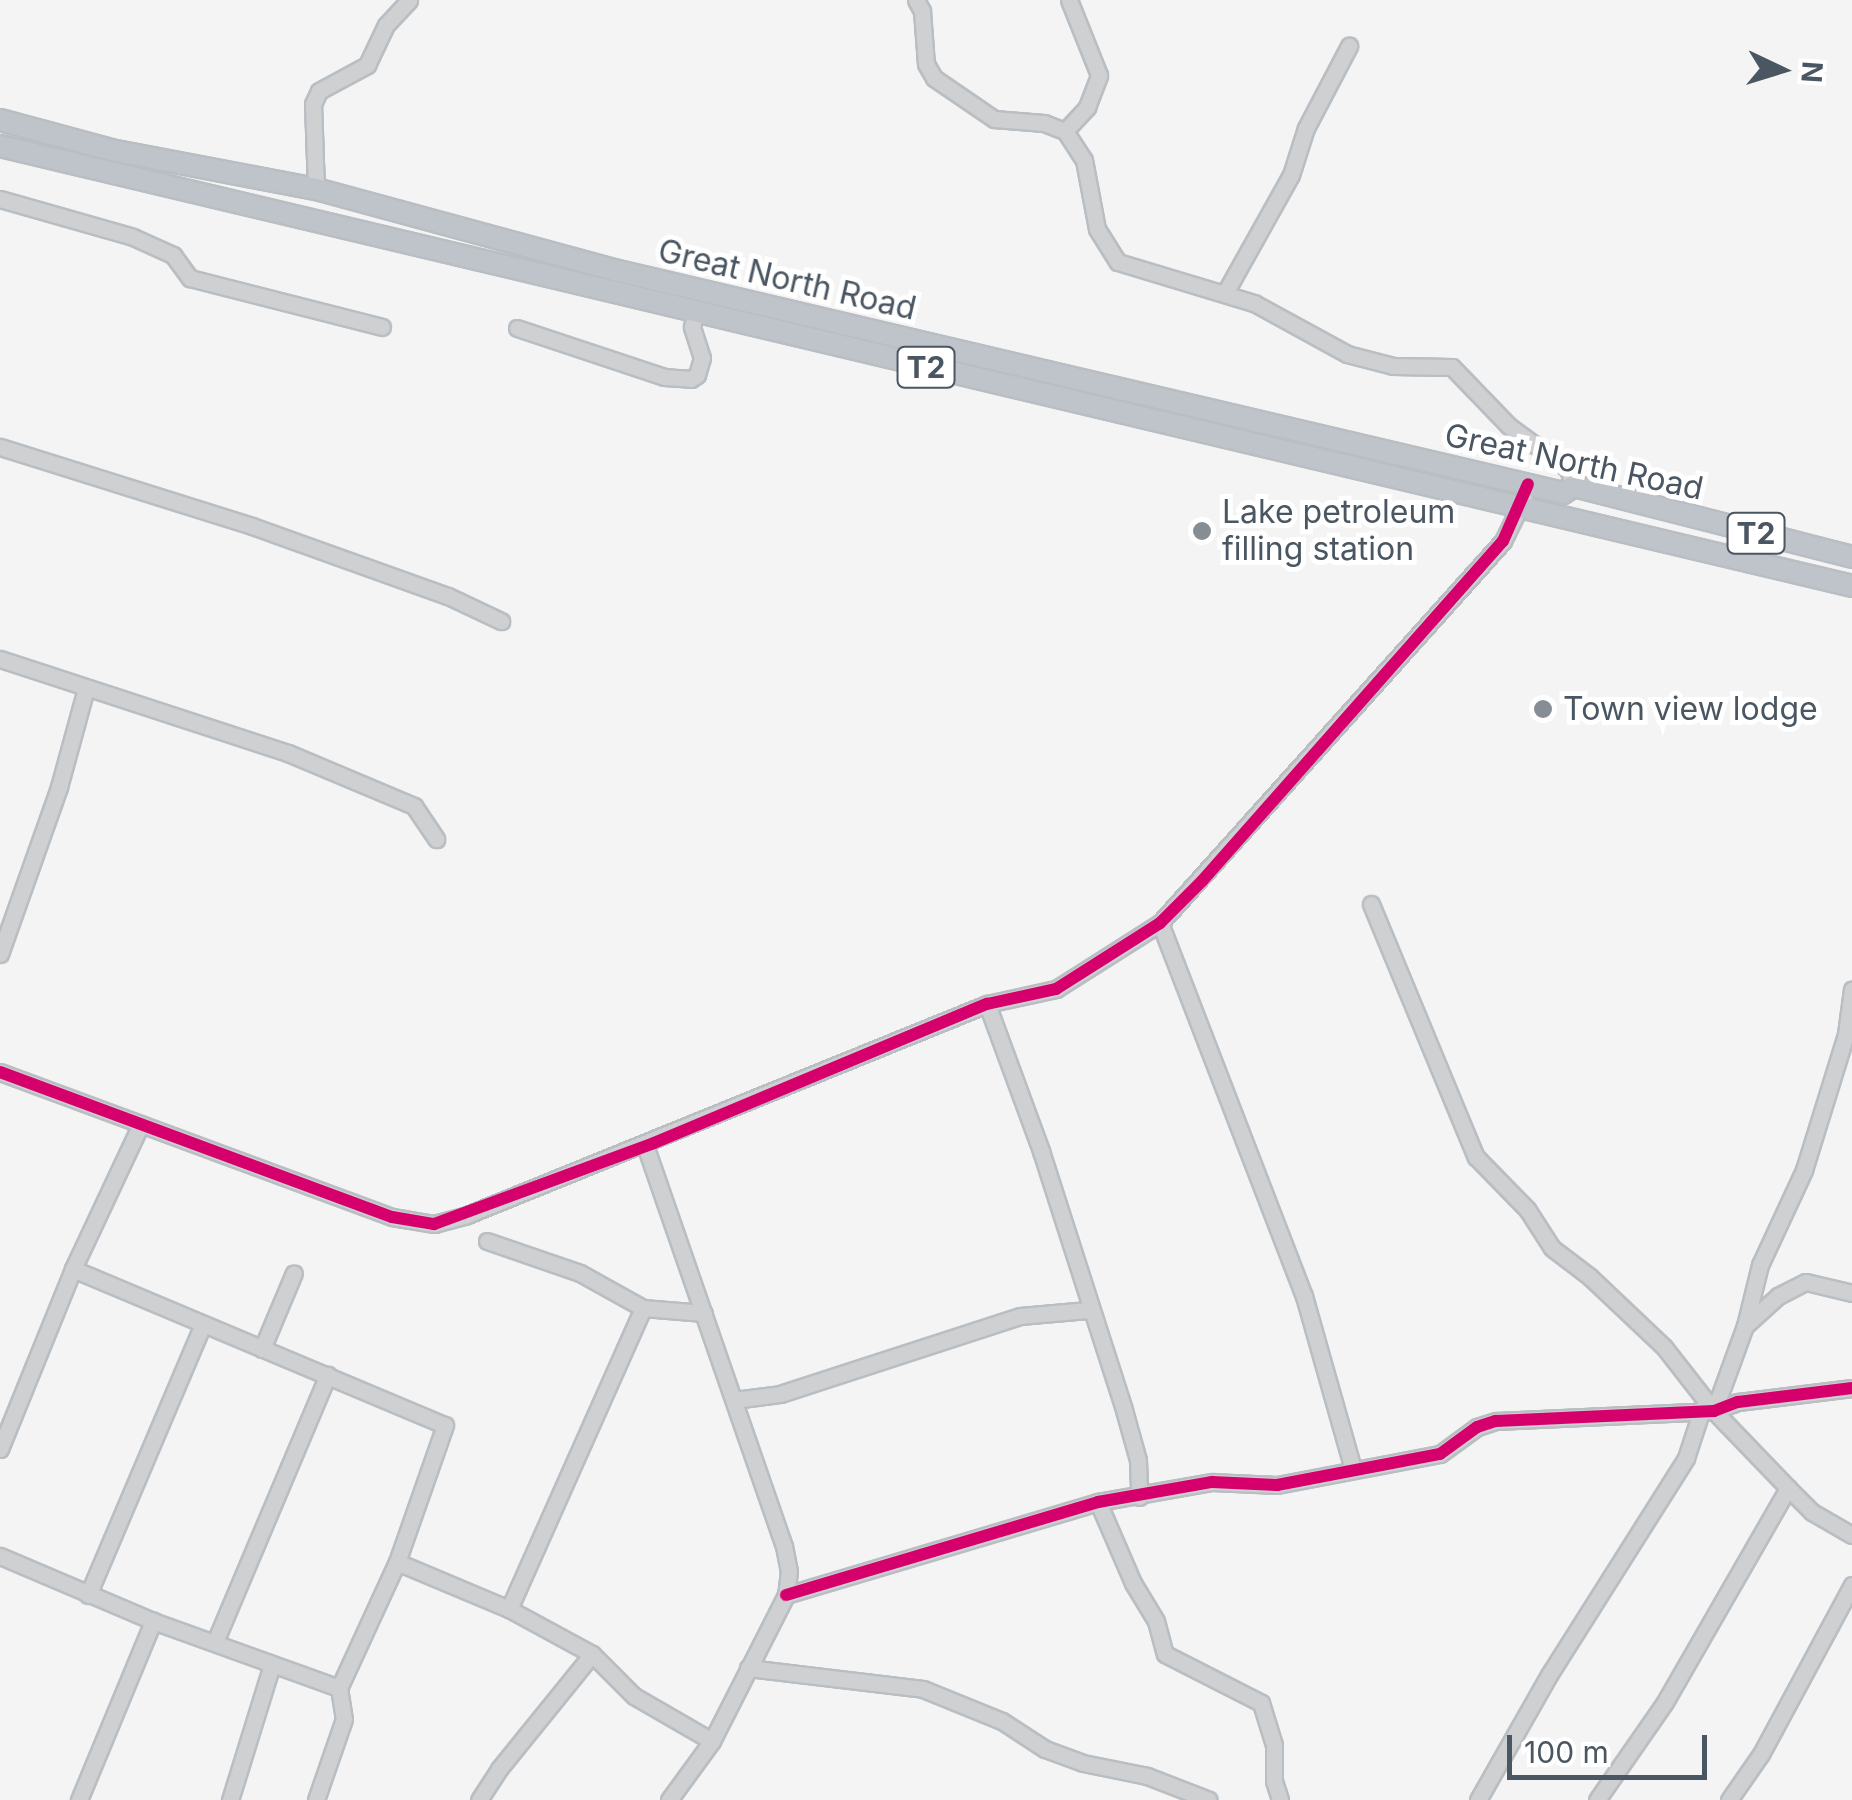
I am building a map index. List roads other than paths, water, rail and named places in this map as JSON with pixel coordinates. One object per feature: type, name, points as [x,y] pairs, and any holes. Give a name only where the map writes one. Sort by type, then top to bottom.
[{"type":"highway","name":"Great North Road","points":[[0,120],[111,150],[316,189],[614,270],[1563,493],[1574,486],[1852,557]]},
{"type":"highway","name":"Great North Road","points":[[0,146],[1852,586]]},
{"type":"street","points":[[316,189],[314,104],[320,91],[367,65],[386,26],[410,0]]},
{"type":"street","points":[[916,0],[926,64],[934,78],[994,118],[1044,123],[1065,130],[1084,160],[1097,229],[1118,262],[1225,293],[1280,315],[1348,354],[1393,366],[1452,367],[1509,426],[1568,469],[1574,486]]},
{"type":"street","points":[[1065,130],[1087,107],[1099,75],[1069,0]]},
{"type":"street","points":[[1225,293],[1292,175],[1306,128],[1350,46]]},
{"type":"street","points":[[0,198],[133,237],[173,255],[190,278],[382,328]]},
{"type":"street","points":[[517,328],[664,377],[691,379],[698,375],[702,358],[692,327],[696,312]]},
{"type":"street","points":[[0,447],[252,526],[448,596],[501,621]]},
{"type":"street","points":[[0,1072],[392,1218],[434,1224],[468,1215],[645,1145],[987,1004],[1056,989],[1160,923],[1503,541],[1528,484]]},
{"type":"street","points":[[0,659],[198,721],[404,801],[424,814],[436,839]]},
{"type":"street","points":[[0,954],[59,787],[86,688]]},
{"type":"street","points":[[1372,904],[1476,1157],[1527,1209],[1552,1248],[1612,1296],[1664,1347],[1708,1410],[1812,1512],[1852,1535]]},
{"type":"street","points":[[1160,923],[1304,1296],[1352,1469]]},
{"type":"street","points":[[1478,1800],[1549,1675],[1686,1458],[1744,1326],[1760,1265],[1789,1210],[1846,1034],[1852,989]]},
{"type":"street","points":[[987,1004],[1041,1151],[1088,1310],[1124,1410],[1138,1460],[1139,1497]]},
{"type":"street","points":[[0,1448],[74,1269],[141,1124]]},
{"type":"street","points":[[645,1145],[784,1546],[789,1571],[786,1595],[712,1742],[669,1800]]},
{"type":"street","points":[[487,1241],[580,1273],[644,1308],[704,1313]]},
{"type":"street","points":[[74,1269],[445,1425],[397,1562],[339,1688],[344,1719],[316,1800]]},
{"type":"street","points":[[262,1349],[294,1273]]},
{"type":"street","points":[[1744,1326],[1791,1286],[1806,1282],[1852,1293]]},
{"type":"street","points":[[510,1609],[644,1308]]},
{"type":"street","points":[[734,1400],[780,1394],[1020,1316],[1088,1310]]},
{"type":"street","points":[[88,1595],[203,1324]]},
{"type":"street","points":[[214,1642],[328,1375]]},
{"type":"street","points":[[786,1595],[1098,1502],[1139,1497],[1177,1485],[1277,1485],[1440,1454],[1477,1426],[1496,1421],[1562,1415],[1638,1417],[1852,1388]]},
{"type":"street","points":[[1597,1800],[1665,1702],[1788,1488]]},
{"type":"street","points":[[1098,1502],[1133,1582],[1156,1622],[1166,1654],[1262,1703],[1274,1745],[1280,1800]]},
{"type":"street","points":[[0,1556],[153,1621],[339,1688]]},
{"type":"street","points":[[397,1562],[510,1609],[592,1654],[634,1696],[712,1742]]},
{"type":"street","points":[[1729,1800],[1761,1754],[1852,1584]]},
{"type":"street","points":[[79,1800],[153,1621]]},
{"type":"street","points":[[479,1800],[499,1768],[592,1654]]},
{"type":"street","points":[[230,1800],[272,1664]]},
{"type":"street","points":[[748,1668],[923,1689],[1002,1721],[1046,1749],[1084,1763],[1148,1776],[1209,1800]]},
{"type":"place","name":"Lake petroleum filling station","points":[[1202,531]]},
{"type":"place","name":"Town view lodge","points":[[1543,709]]}]
